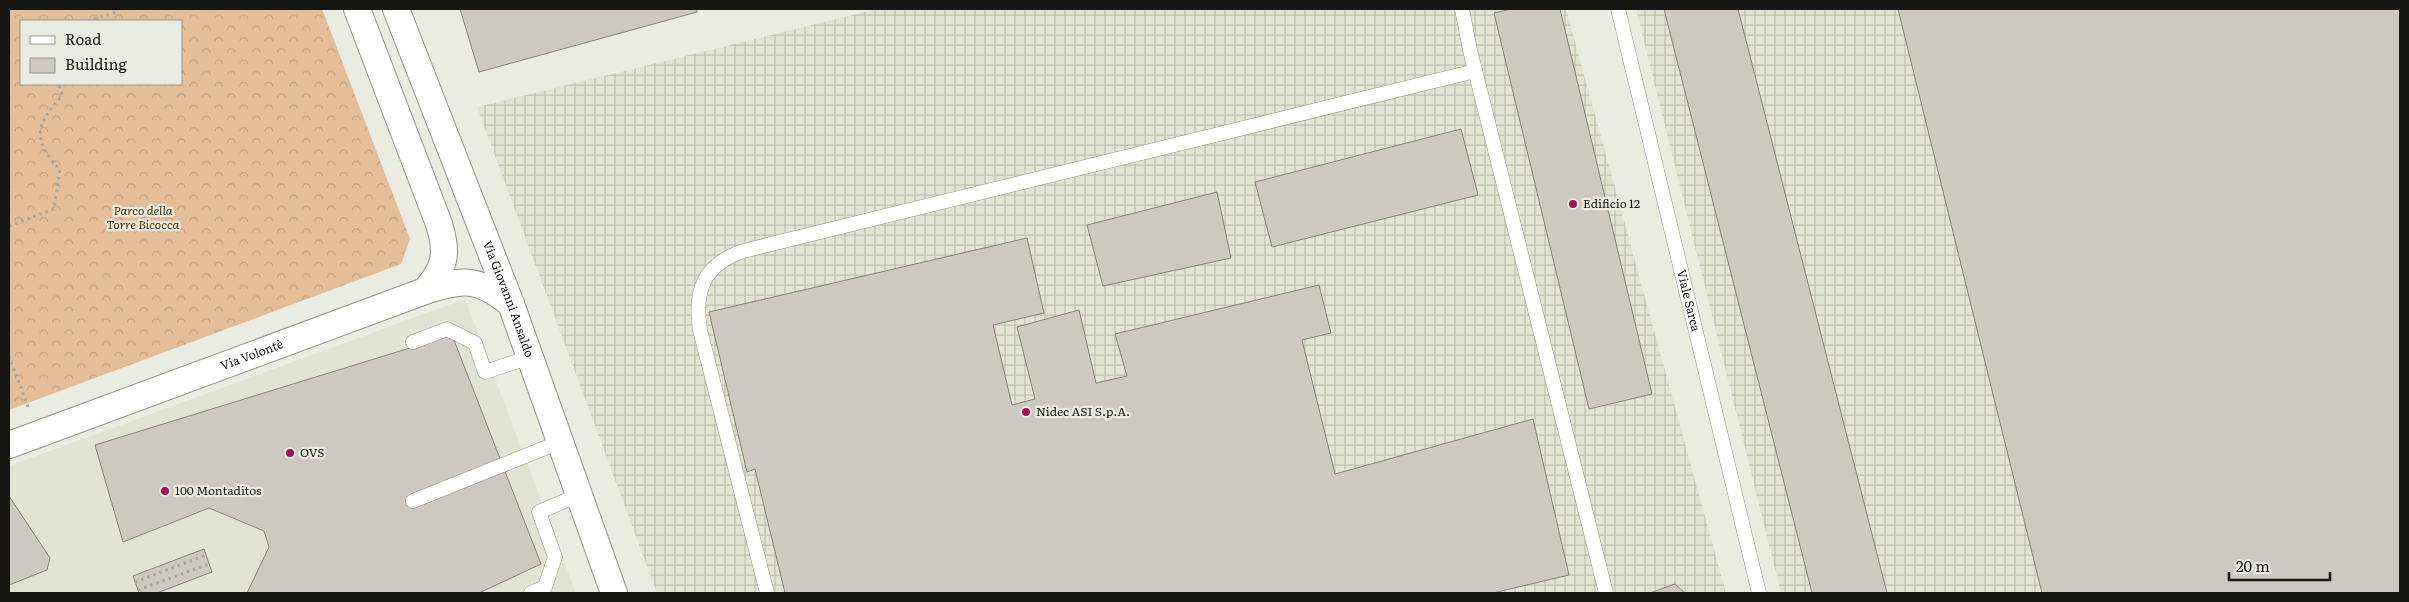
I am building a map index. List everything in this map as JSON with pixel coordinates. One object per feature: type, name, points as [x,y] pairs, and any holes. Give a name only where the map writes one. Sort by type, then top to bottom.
[{"type":"street","points":[[357,9],[440,224],[445,250],[443,262],[440,271],[426,291]]},
{"type":"street","name":"Via Giovanni Ansaldo","points":[[396,9],[511,304],[614,593]]},
{"type":"street","name":"Via Volontè","points":[[9,445],[452,283],[473,283],[492,289],[511,304]]},
{"type":"lane","points":[[1462,9],[1475,71],[1606,593]]},
{"type":"lane","name":"Viale Sarca","points":[[1618,9],[1759,593]]},
{"type":"lane","points":[[767,593],[700,330],[697,311],[699,293],[706,277],[715,265],[729,256],[742,251],[1475,71]]},
{"type":"lane","points":[[413,342],[447,328],[475,343],[484,372],[530,357]]},
{"type":"lane","points":[[413,501],[560,442]]},
{"type":"lane","points":[[531,593],[545,587],[555,557],[539,512],[579,495]]},
{"type":"path","points":[[91,20],[117,12],[116,9]]},
{"type":"path","points":[[9,226],[54,209],[60,170],[47,156],[39,132],[45,115],[62,96],[59,85]]},
{"type":"path","points":[[9,356],[39,434]]},
{"type":"path","points":[[135,582],[206,555]]},
{"type":"path","points":[[138,590],[209,564]]},
{"type":"shaded area","points":[[877,9],[1566,9],[1726,593],[657,593],[477,107]]},
{"type":"shaded area","points":[[1636,9],[2400,9],[2400,593],[1781,593]]},
{"type":"shaded area","points":[[465,299],[576,593],[9,593],[9,466]]},
{"type":"green space","name":"Parco della Torre Bicocca","points":[[9,9],[322,9],[410,239],[401,264],[9,410]]},
{"type":"building","points":[[460,9],[697,9],[697,12],[479,72]]},
{"type":"building","name":"Edificio 12","points":[[1511,9],[1560,9],[1652,394],[1589,409],[1494,13]]},
{"type":"building","points":[[1664,9],[1738,9],[1887,593],[1812,593]]},
{"type":"building","points":[[1898,9],[2400,9],[2400,593],[2042,593]]},
{"type":"building","points":[[1461,129],[1478,195],[1272,247],[1255,182]]},
{"type":"building","points":[[1217,192],[1231,258],[1103,286],[1087,225]]},
{"type":"building","name":"Nidec ASI S.p.A.","points":[[1027,238],[1044,313],[993,325],[1012,405],[1035,399],[1017,327],[1079,310],[1096,383],[1127,376],[1115,334],[1319,285],[1331,333],[1302,340],[1335,474],[1533,419],[1569,575],[1493,593],[785,593],[755,469],[747,472],[709,312]]},
{"type":"building","points":[[452,335],[541,564],[479,593],[247,593],[269,547],[264,531],[209,508],[123,542],[95,445]]},
{"type":"building","points":[[9,496],[50,558],[47,570],[9,585]]},
{"type":"building","points":[[204,549],[212,572],[157,593],[139,593],[133,576]]},
{"type":"building","points":[[1675,584],[1685,593],[1650,593]]},
{"type":"place","name":"Edificio 12","points":[[1573,204]]},
{"type":"place","name":"Nidec ASI S.p.A.","points":[[1026,412]]},
{"type":"place","name":"OVS","points":[[290,453]]},
{"type":"place","name":"100 Montaditos","points":[[165,491]]}]
